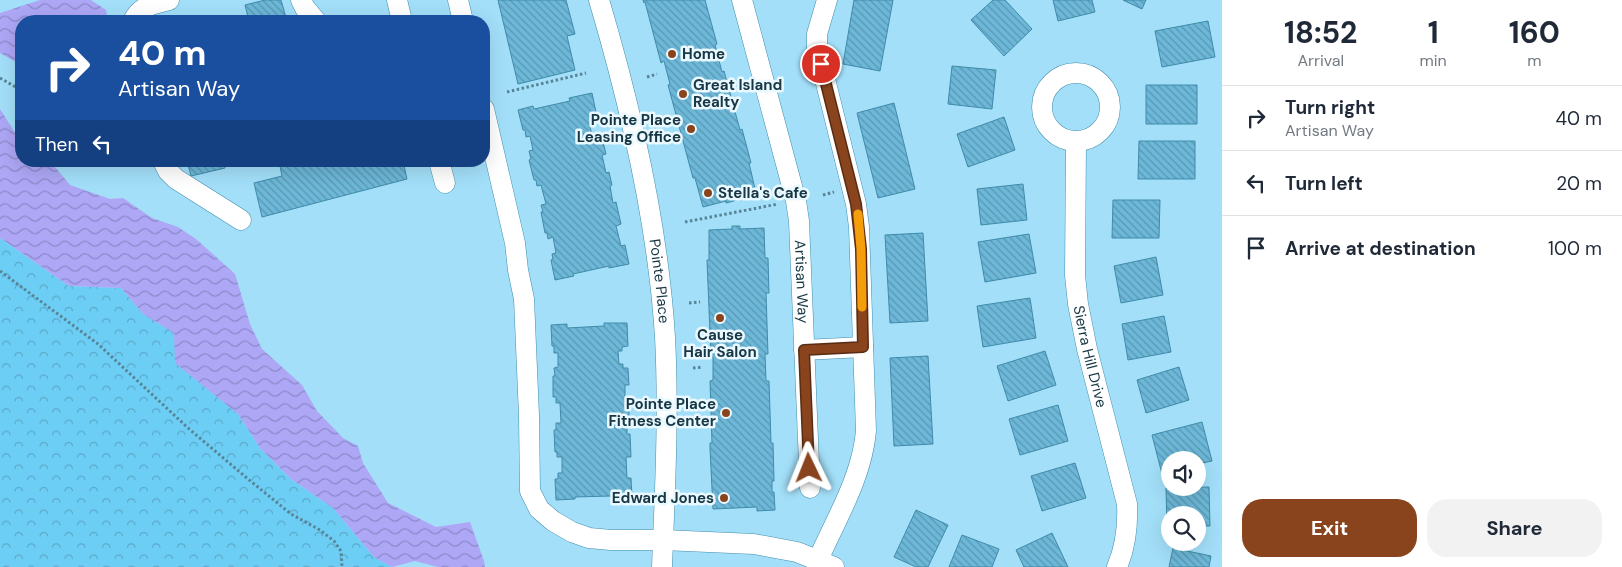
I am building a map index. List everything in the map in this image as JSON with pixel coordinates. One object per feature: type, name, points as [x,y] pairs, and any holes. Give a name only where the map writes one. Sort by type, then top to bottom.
[{"type":"street","points":[[137,15],[140,10],[148,5],[169,0]]},
{"type":"street","points":[[301,0],[311,15]]},
{"type":"street","points":[[458,0],[462,15]]},
{"type":"street","name":"Pointe Place","points":[[599,0],[628,107],[652,228],[660,284],[665,336],[666,388],[662,567]]},
{"type":"street","name":"Artisan Way","points":[[742,0],[796,201],[801,244],[810,488]]},
{"type":"street","points":[[490,135],[515,244],[524,299],[530,491],[539,509],[553,521],[572,532],[589,538],[754,544],[790,550],[826,563],[858,470],[864,449],[866,431],[861,249],[856,204],[817,48],[817,34],[826,0]]},
{"type":"street","name":"Sierra Hill Drive","points":[[1076,142],[1075,275],[1078,304],[1087,349],[1128,504],[1126,540],[1116,567]]},
{"type":"street","points":[[166,167],[176,179],[241,220]]},
{"type":"street","points":[[441,167],[445,183]]},
{"type":"street","points":[[804,350],[863,347]]},
{"type":"path","points":[[507,92],[586,73]]},
{"type":"path","points":[[647,76],[656,74]]},
{"type":"path","points":[[0,78],[15,87]]},
{"type":"path","points":[[823,196],[828,193]]},
{"type":"path","points":[[686,222],[782,204]]},
{"type":"path","points":[[0,271],[98,344],[188,428],[291,514],[320,530],[334,541],[341,552],[342,567]]},
{"type":"path","points":[[689,302],[700,302]]},
{"type":"path","points":[[693,368],[703,367]]},
{"type":"green space","points":[[0,238],[69,286],[121,288],[143,314],[174,333],[176,363],[238,414],[260,448],[291,479],[333,508],[374,557],[392,567],[0,567]]},
{"type":"water","points":[[40,0],[91,0],[106,10],[107,15],[15,15],[15,62],[0,53],[0,13]]},
{"type":"water","points":[[0,109],[15,133],[15,167],[55,167],[70,185],[110,199],[123,198],[152,218],[178,227],[196,239],[235,274],[250,324],[262,349],[302,385],[317,411],[343,438],[358,446],[363,463],[388,503],[436,527],[470,522],[485,567],[438,567],[415,561],[392,567],[374,557],[333,508],[291,479],[260,448],[238,414],[175,363],[174,333],[143,314],[121,288],[69,286],[0,238]]},
{"type":"building","points":[[265,0],[281,0],[285,15],[248,15],[245,5]]},
{"type":"building","points":[[498,0],[566,0],[575,34],[567,36],[575,70],[518,84]]},
{"type":"building","points":[[643,0],[705,0],[717,44],[715,45],[722,72],[724,71],[751,163],[749,163],[756,193],[733,199],[734,201],[726,203],[726,201],[703,207],[695,178],[693,178],[668,85],[670,84],[664,61],[661,63]]},
{"type":"building","points":[[854,0],[893,0],[880,71],[843,64]]},
{"type":"building","points":[[993,0],[1005,0],[1032,29],[1004,56],[971,20]]},
{"type":"building","points":[[1053,0],[1092,0],[1095,12],[1058,21]]},
{"type":"building","points":[[1123,0],[1146,0],[1142,9]]},
{"type":"building","points":[[1208,21],[1215,57],[1162,67],[1155,31]]},
{"type":"building","points":[[952,66],[996,70],[992,109],[948,104]]},
{"type":"building","points":[[1146,85],[1197,85],[1197,124],[1146,124]]},
{"type":"building","points":[[592,93],[597,117],[592,118],[593,122],[589,123],[592,135],[596,135],[597,139],[602,138],[606,154],[602,155],[606,173],[609,172],[613,203],[616,202],[621,224],[616,226],[621,246],[625,245],[629,264],[609,268],[609,266],[555,280],[551,260],[553,259],[552,254],[556,253],[553,237],[548,239],[547,233],[545,233],[541,212],[543,212],[541,205],[546,204],[541,185],[537,186],[536,180],[534,180],[529,160],[531,159],[529,151],[533,150],[530,136],[526,137],[518,110],[533,106],[534,109],[570,101],[569,98]]},
{"type":"building","points":[[894,103],[915,189],[878,198],[857,113]]},
{"type":"building","points":[[1004,117],[1015,150],[968,167],[957,134]]},
{"type":"building","points":[[1139,141],[1195,141],[1195,179],[1138,179]]},
{"type":"building","points":[[189,167],[225,168],[191,176]]},
{"type":"building","points":[[280,167],[404,167],[407,179],[262,217],[254,183],[282,176]]},
{"type":"building","points":[[1023,184],[1027,220],[981,225],[977,189]]},
{"type":"building","points":[[1113,200],[1160,200],[1159,238],[1112,238]]},
{"type":"building","points":[[732,226],[740,226],[740,229],[764,228],[765,258],[768,258],[769,293],[766,293],[768,354],[765,354],[766,381],[769,381],[771,443],[773,443],[774,481],[772,481],[772,492],[774,492],[775,510],[757,511],[757,507],[713,509],[710,448],[710,443],[712,443],[710,381],[713,380],[713,357],[711,358],[707,260],[709,260],[709,230],[732,229]]},
{"type":"building","points":[[923,233],[928,321],[890,323],[885,235]]},
{"type":"building","points":[[1029,234],[1036,273],[985,282],[978,242]]},
{"type":"building","points":[[1156,257],[1163,295],[1121,303],[1114,266]]},
{"type":"building","points":[[1030,298],[1036,338],[983,347],[977,306]]},
{"type":"building","points":[[1164,316],[1171,352],[1128,360],[1122,324]]},
{"type":"building","points":[[604,323],[627,323],[628,346],[622,347],[622,351],[618,351],[619,364],[623,364],[623,368],[628,368],[629,385],[625,385],[625,403],[629,403],[627,434],[630,434],[631,457],[626,457],[627,478],[631,478],[632,497],[575,497],[575,499],[556,500],[555,479],[558,479],[558,473],[562,473],[562,457],[557,457],[557,452],[555,452],[554,430],[556,430],[556,423],[561,423],[560,403],[556,403],[556,397],[553,397],[553,376],[555,376],[554,368],[558,367],[558,353],[554,353],[554,346],[552,346],[551,325],[567,324],[567,328],[604,326]]},
{"type":"building","points":[[1045,351],[1056,385],[1008,401],[997,366]]},
{"type":"building","points":[[928,356],[933,444],[894,446],[890,358]]},
{"type":"building","points":[[1179,367],[1189,400],[1146,413],[1137,380]]},
{"type":"building","points":[[1058,405],[1068,441],[1020,455],[1009,419]]},
{"type":"building","points":[[1202,422],[1212,461],[1206,462],[1206,451],[1161,451],[1161,470],[1152,435]]},
{"type":"building","points":[[1075,463],[1086,498],[1042,511],[1031,476]]},
{"type":"building","points":[[1206,487],[1209,487],[1210,526],[1206,526],[1206,506],[1166,506],[1166,496],[1206,496]]},
{"type":"building","points":[[916,510],[948,525],[928,567],[916,567],[894,557]]},
{"type":"building","points":[[1052,533],[1068,567],[1024,567],[1016,550]]},
{"type":"building","points":[[962,535],[999,549],[992,567],[949,567]]},
{"type":"building","points":[[1172,551],[1187,551],[1211,556],[1209,567],[1169,567]]},
{"type":"slow traffic","points":[[858,214],[862,307]]},
{"type":"place","name":"Home","points":[[672,54]]},
{"type":"place","name":"Great Island Realty","points":[[683,94]]},
{"type":"place","name":"Pointe Place Leasing Office","points":[[691,129]]},
{"type":"place","name":"Stella's Cafe","points":[[708,193]]},
{"type":"place","name":"Cause Hair Salon","points":[[720,318]]},
{"type":"place","name":"Pointe Place Fitness Center","points":[[726,413]]},
{"type":"place","name":"Edward Jones","points":[[724,498]]},
{"type":"route","points":[[809,468],[804,350],[863,347],[860,227],[821,64]]}]
